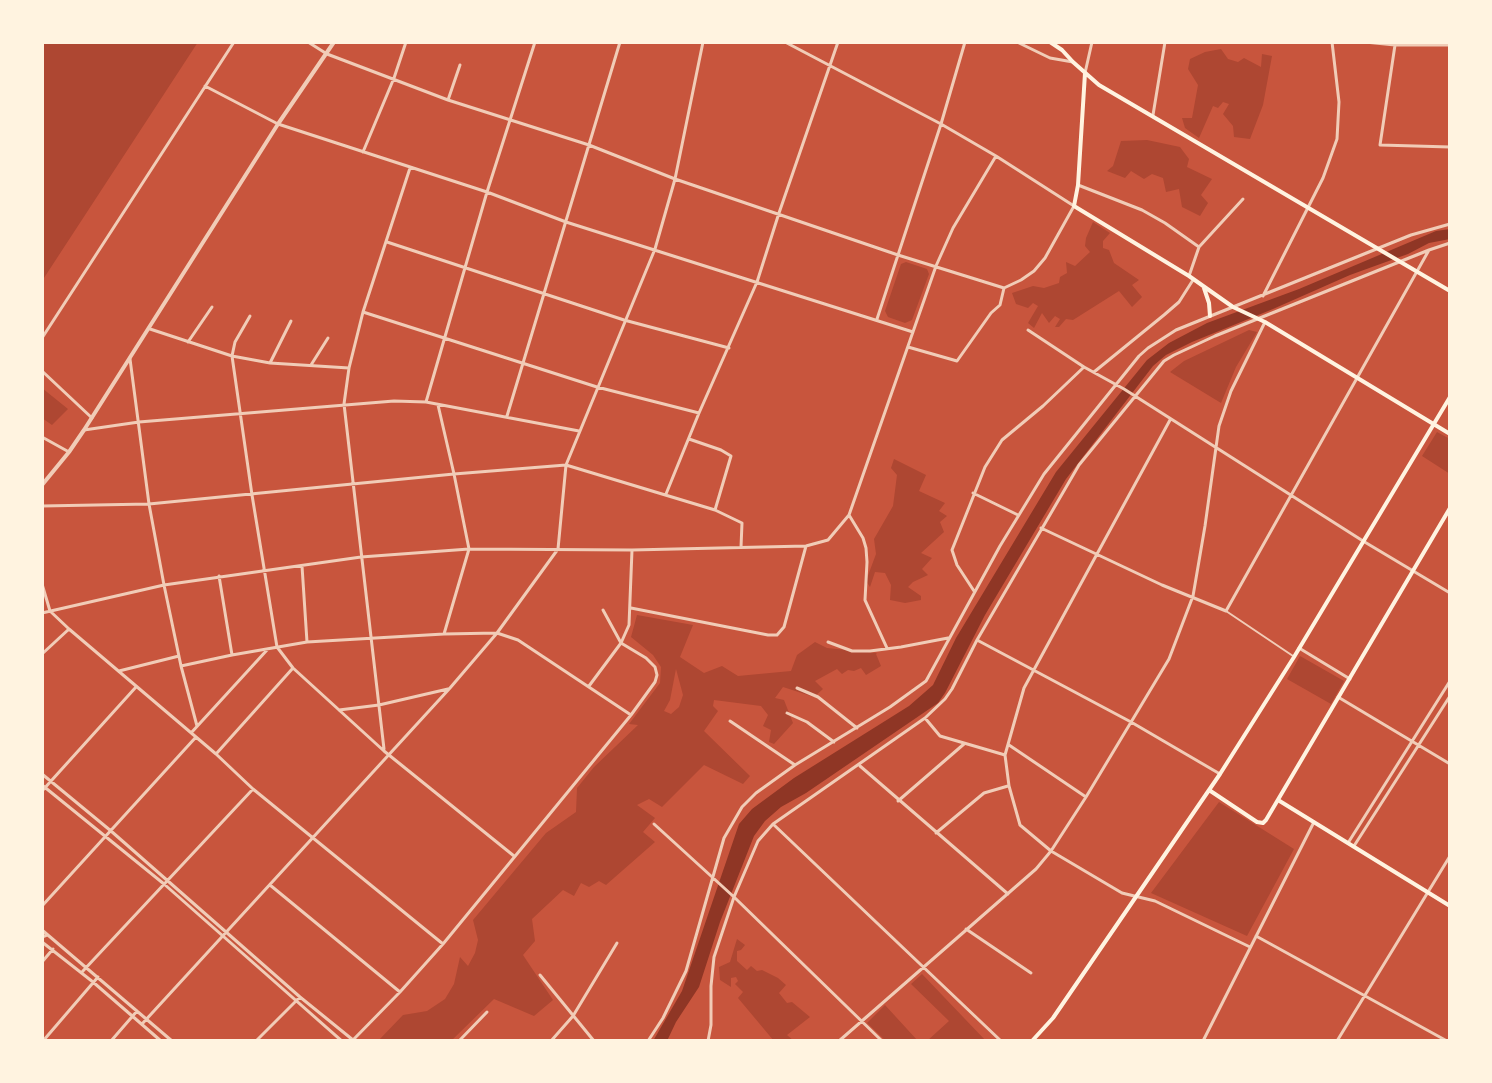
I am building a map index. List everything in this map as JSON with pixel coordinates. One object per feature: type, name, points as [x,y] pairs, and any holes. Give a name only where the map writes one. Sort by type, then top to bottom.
[{"type":"main road","points":[[1050,42],[1062,50],[1072,62],[1096,82],[1450,291]]},
{"type":"main road","points":[[1060,42],[1062,50]]},
{"type":"main road","points":[[1085,73],[1078,185],[1074,206],[1189,276],[1233,307],[1259,318],[1450,434]]},
{"type":"main road","points":[[1204,287],[1210,316]]},
{"type":"main road","points":[[1032,1041],[1053,1018],[1220,774],[1294,657],[1450,397]]},
{"type":"main road","points":[[1209,790],[1254,820],[1261,823],[1266,820],[1450,508]]},
{"type":"main road","points":[[1278,800],[1450,906]]},
{"type":"street","points":[[42,338],[234,42]]},
{"type":"street","points":[[308,42],[327,54],[448,100],[589,145],[675,179],[936,267],[1004,288],[1034,271],[1045,258],[1074,206],[942,124],[785,42]]},
{"type":"street","points":[[42,485],[69,452],[92,418],[278,124],[334,42]]},
{"type":"street","points":[[363,152],[394,78],[406,42]]},
{"type":"street","points":[[426,402],[487,192],[535,42]]},
{"type":"street","points":[[507,416],[620,42]]},
{"type":"street","points":[[142,1024],[450,688],[497,633],[558,549],[566,465],[655,249],[675,179],[703,42]]},
{"type":"street","points":[[666,494],[757,282],[838,42]]},
{"type":"street","points":[[877,319],[942,124],[965,42]]},
{"type":"street","points":[[1017,42],[1050,58],[1072,62]]},
{"type":"street","points":[[1085,73],[1092,42]]},
{"type":"street","points":[[1153,115],[1165,42]]},
{"type":"street","points":[[1263,296],[1323,178],[1337,139],[1340,102],[1332,42]]},
{"type":"street","points":[[1365,42],[1395,45],[1401,43],[1450,45]]},
{"type":"street","points":[[1395,45],[1380,144],[1383,146],[1450,147]]},
{"type":"street","points":[[448,100],[460,65]]},
{"type":"street","points":[[205,86],[278,124],[487,192],[566,222],[913,332]]},
{"type":"street","points":[[42,613],[164,585],[361,556],[469,549],[632,550],[807,546],[828,540],[849,515],[936,267],[953,228],[996,156]]},
{"type":"street","points":[[384,751],[344,404],[349,368],[363,312],[411,168]]},
{"type":"street","points":[[1078,185],[1142,210],[1199,247]]},
{"type":"street","points":[[1189,276],[1199,247],[1243,200]]},
{"type":"street","points":[[648,1041],[663,1018],[686,971],[724,838],[742,807],[756,793],[795,765],[926,681],[1018,515],[1064,448],[1148,348],[1166,335],[1210,316],[1411,235],[1450,224]]},
{"type":"street","points":[[387,242],[545,292],[624,320],[730,348]]},
{"type":"street","points":[[708,1041],[711,1025],[714,957],[734,897],[758,842],[773,824],[859,765],[925,717],[945,699],[1079,465],[1164,361],[1259,318],[1399,261],[1450,243]]},
{"type":"street","points":[[1226,611],[1430,250]]},
{"type":"street","points":[[1094,372],[1179,302],[1194,280]]},
{"type":"street","points":[[908,347],[957,361],[1000,305],[1004,288]]},
{"type":"street","points":[[188,342],[212,307]]},
{"type":"street","points":[[363,312],[597,387],[699,413]]},
{"type":"street","points":[[250,316],[235,342],[232,356],[263,570],[277,647],[293,668],[384,751],[514,856]]},
{"type":"street","points":[[270,363],[291,321]]},
{"type":"street","points":[[838,1041],[1027,878],[1051,851],[1169,659],[1193,596],[1204,537],[1219,426],[1231,391],[1265,322]]},
{"type":"street","points":[[150,329],[232,356],[270,363],[349,368]]},
{"type":"street","points":[[1028,330],[1363,541],[1450,593]]},
{"type":"street","points":[[311,365],[328,338]]},
{"type":"street","points":[[130,359],[149,504],[181,666],[197,726]]},
{"type":"street","points":[[975,592],[957,565],[952,550],[985,467],[1002,440],[1043,406],[1084,367]]},
{"type":"street","points":[[42,372],[92,418]]},
{"type":"street","points":[[84,430],[139,422],[394,401],[426,402],[579,431]]},
{"type":"street","points":[[438,405],[469,549],[444,634]]},
{"type":"street","points":[[1170,420],[1098,556],[1032,670],[1024,688],[1005,755],[1009,786],[1020,825],[1051,851],[1122,893],[1155,901],[1250,947]]},
{"type":"street","points":[[42,437],[69,452]]},
{"type":"street","points":[[689,439],[731,456],[715,510]]},
{"type":"street","points":[[42,506],[149,504],[566,465],[666,494],[715,510],[741,522],[741,547]]},
{"type":"street","points":[[973,493],[1018,515]]},
{"type":"street","points":[[849,515],[863,538],[866,548],[866,600],[886,648]]},
{"type":"street","points":[[1041,528],[1098,556],[1226,611],[1294,657]]},
{"type":"street","points":[[631,608],[768,635],[780,633],[785,623],[807,546]]},
{"type":"street","points":[[589,686],[621,643],[629,625],[632,550]]},
{"type":"street","points":[[302,566],[307,642]]},
{"type":"street","points":[[219,576],[232,655]]},
{"type":"street","points":[[42,584],[50,611],[69,629],[216,754],[253,789],[442,944]]},
{"type":"street","points":[[136,687],[51,782],[43,788],[132,860],[226,931],[352,1040],[400,992],[442,944],[656,682],[655,667],[646,658],[621,643],[603,610]]},
{"type":"street","points":[[42,654],[69,629]]},
{"type":"street","points":[[181,666],[307,642],[497,633],[518,640],[631,715]]},
{"type":"street","points":[[828,642],[852,651],[901,647],[948,638]]},
{"type":"street","points":[[977,640],[1131,722],[1220,774]]},
{"type":"street","points":[[1299,648],[1350,679]]},
{"type":"street","points":[[190,733],[269,649]]},
{"type":"street","points":[[118,671],[179,656]]},
{"type":"street","points":[[216,754],[293,668]]},
{"type":"street","points":[[1348,843],[1450,681]]},
{"type":"street","points":[[339,710],[379,705],[450,688]]},
{"type":"street","points":[[797,688],[818,697],[856,728]]},
{"type":"street","points":[[1354,846],[1450,696]]},
{"type":"street","points":[[1338,698],[1450,764]]},
{"type":"street","points":[[787,713],[807,722],[834,742]]},
{"type":"street","points":[[925,717],[940,736],[1005,755]]},
{"type":"street","points":[[730,721],[795,765]]},
{"type":"street","points":[[42,906],[196,737]]},
{"type":"street","points":[[898,801],[964,744]]},
{"type":"street","points":[[1009,745],[1086,797]]},
{"type":"street","points":[[859,765],[1008,894]]},
{"type":"street","points":[[42,774],[138,855],[222,936],[342,1041]]},
{"type":"street","points":[[936,833],[984,793],[1009,786]]},
{"type":"street","points":[[82,972],[253,789]]},
{"type":"street","points":[[79,816],[85,810]]},
{"type":"street","points":[[1203,1041],[1314,822]]},
{"type":"street","points":[[654,824],[734,897],[882,1041]]},
{"type":"street","points":[[773,824],[1000,1041]]},
{"type":"street","points":[[132,860],[138,855]]},
{"type":"street","points":[[1337,1041],[1450,856]]},
{"type":"street","points":[[270,885],[400,992]]},
{"type":"street","points":[[966,929],[1031,973]]},
{"type":"street","points":[[42,930],[172,1041]]},
{"type":"street","points":[[48,935],[42,940],[161,1041]]},
{"type":"street","points":[[1256,936],[1447,1041]]},
{"type":"street","points":[[551,1041],[573,1016],[617,943]]},
{"type":"street","points":[[42,962],[52,949]]},
{"type":"street","points":[[246,957],[250,953]]},
{"type":"street","points":[[42,954],[49,954]]},
{"type":"street","points":[[268,977],[273,973]]},
{"type":"street","points":[[540,975],[594,1041]]},
{"type":"street","points":[[43,1041],[98,977]]},
{"type":"street","points":[[257,1041],[300,997]]},
{"type":"street","points":[[111,1041],[137,1011]]},
{"type":"street","points":[[459,1041],[487,1012]]},
{"type":"shaded area","points":[[42,42],[198,42],[42,281]]},
{"type":"shaded area","points":[[1221,49],[1228,59],[1238,62],[1244,58],[1261,67],[1262,54],[1272,56],[1263,105],[1250,139],[1234,137],[1233,126],[1223,114],[1229,104],[1223,102],[1218,108],[1213,106],[1199,138],[1185,128],[1182,118],[1192,118],[1198,85],[1188,69],[1190,59],[1205,52]]},
{"type":"shaded area","points":[[1147,140],[1180,147],[1189,159],[1187,167],[1212,179],[1201,195],[1208,203],[1200,216],[1182,207],[1179,189],[1166,192],[1163,178],[1152,174],[1144,179],[1131,171],[1125,178],[1107,171],[1113,166],[1121,141]]},
{"type":"shaded area","points":[[1093,222],[1110,233],[1103,241],[1103,248],[1109,250],[1114,263],[1139,280],[1132,285],[1142,297],[1132,307],[1119,291],[1073,320],[1066,319],[1059,327],[1055,327],[1060,319],[1055,316],[1049,323],[1042,313],[1034,328],[1028,323],[1038,306],[1033,303],[1028,308],[1016,304],[1012,293],[1033,286],[1044,288],[1059,283],[1060,277],[1067,273],[1066,262],[1075,266],[1090,252],[1085,246]]},
{"type":"shaded area","points":[[1450,229],[1450,239],[1429,243],[1408,254],[1350,275],[1192,342],[1166,355],[1153,366],[1066,479],[985,615],[938,703],[806,793],[781,807],[765,821],[754,836],[720,922],[699,987],[676,1022],[667,1041],[653,1041],[682,991],[739,824],[752,809],[794,778],[909,706],[933,685],[956,638],[1056,472],[1147,360],[1169,343],[1207,323],[1299,289],[1436,231]]},
{"type":"shaded area","points":[[906,262],[927,269],[929,274],[912,320],[905,323],[888,317],[885,311],[901,264]]},
{"type":"shaded area","points":[[1249,330],[1257,332],[1236,367],[1221,403],[1170,372],[1184,361]]},
{"type":"shaded area","points":[[42,388],[68,409],[52,425],[42,418]]},
{"type":"shaded area","points":[[1437,432],[1450,439],[1450,474],[1422,456]]},
{"type":"shaded area","points":[[894,459],[926,475],[919,491],[945,503],[939,511],[947,516],[940,522],[944,532],[921,553],[932,558],[922,569],[928,575],[908,587],[921,596],[921,600],[905,603],[890,600],[891,585],[885,573],[875,572],[870,587],[866,581],[876,554],[874,539],[893,506],[897,475],[891,468]]},
{"type":"shaded area","points":[[637,615],[693,625],[680,657],[704,673],[722,666],[738,676],[791,671],[797,655],[815,642],[827,648],[877,653],[881,666],[866,675],[861,668],[854,671],[848,670],[842,674],[837,669],[815,681],[823,689],[814,697],[783,687],[775,698],[784,700],[793,723],[774,744],[769,742],[771,730],[763,726],[768,715],[761,706],[714,700],[713,706],[718,711],[704,731],[750,776],[743,784],[704,765],[662,807],[649,799],[637,805],[655,818],[643,832],[655,842],[606,885],[599,881],[589,887],[581,883],[574,896],[563,890],[532,919],[535,941],[523,955],[553,1000],[534,1016],[494,999],[451,1041],[378,1041],[403,1015],[427,1011],[445,999],[454,984],[460,957],[468,966],[475,953],[478,940],[473,920],[546,833],[576,812],[577,788],[594,767],[638,725],[629,724],[660,683],[661,667],[653,655],[631,637]],"holes":[[[676,669],[683,695],[679,707],[671,714],[664,711],[670,700]]]},
{"type":"shaded area","points":[[1300,656],[1344,681],[1331,704],[1287,679]]},
{"type":"shaded area","points":[[1219,802],[1294,849],[1247,936],[1151,893]]},
{"type":"shaded area","points":[[737,939],[745,945],[737,951],[737,961],[747,970],[751,966],[757,971],[762,970],[778,978],[786,985],[779,993],[787,1003],[792,1002],[810,1017],[787,1035],[794,1041],[774,1041],[738,998],[743,992],[735,984],[738,981],[736,977],[731,978],[731,987],[720,980],[719,967],[730,962]]},
{"type":"shaded area","points":[[922,974],[986,1041],[927,1041],[949,1021],[911,984]]},
{"type":"shaded area","points":[[885,1005],[918,1041],[886,1041],[867,1023]]}]
